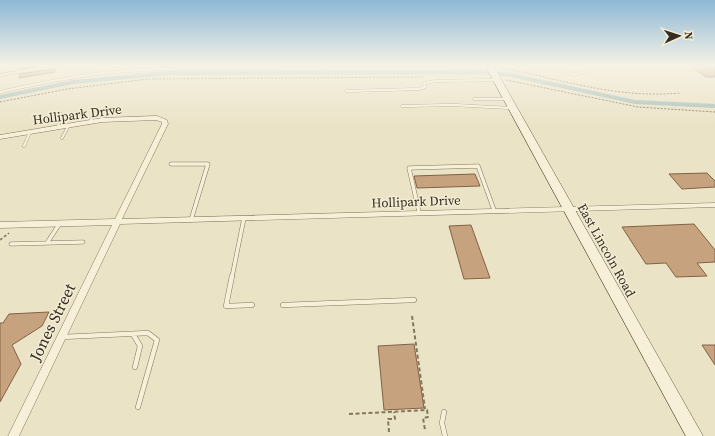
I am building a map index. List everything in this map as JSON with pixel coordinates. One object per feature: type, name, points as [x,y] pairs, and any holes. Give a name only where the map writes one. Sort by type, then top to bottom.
[{"type":"main road","name":"East Lincoln Road","points":[[500,85],[695,436]]},
{"type":"street","name":"Hollipark Drive","points":[[0,137],[91,121],[157,118],[165,121],[164,127],[119,222]]},
{"type":"street","name":"Hollipark Drive","points":[[0,225],[715,204]]},
{"type":"street","name":"Jones Street","points":[[13,436],[119,222]]},
{"type":"lane","points":[[0,92],[33,85]]},
{"type":"lane","points":[[346,91],[419,89],[426,87],[425,85]]},
{"type":"lane","points":[[474,99],[510,104]]},
{"type":"lane","points":[[402,106],[510,104]]},
{"type":"lane","points":[[91,121],[94,109]]},
{"type":"lane","points":[[58,127],[61,114]]},
{"type":"lane","points":[[62,138],[69,125]]},
{"type":"lane","points":[[24,146],[30,132]]},
{"type":"lane","points":[[171,164],[208,164],[191,220]]},
{"type":"lane","points":[[419,212],[409,168],[478,166],[494,210]]},
{"type":"lane","points":[[244,218],[226,306],[252,305]]},
{"type":"lane","points":[[47,242],[60,223]]},
{"type":"lane","points":[[11,244],[83,242]]},
{"type":"lane","points":[[283,305],[414,300]]},
{"type":"lane","points":[[61,337],[148,333],[157,340],[156,350],[138,407]]},
{"type":"lane","points":[[133,334],[140,343],[141,349],[135,367]]},
{"type":"lane","points":[[444,412],[442,423],[445,436]]},
{"type":"path","points":[[0,102],[67,89],[97,85]]},
{"type":"path","points":[[536,85],[646,109],[715,112]]},
{"type":"path","points":[[576,85],[638,96],[659,96],[680,93]]},
{"type":"path","points":[[0,240],[9,233]]},
{"type":"path","points":[[412,316],[428,417],[423,418],[425,430]]},
{"type":"path","points":[[349,414],[426,410]]},
{"type":"path","points":[[389,432],[388,420],[395,419],[394,412]]},
{"type":"building","points":[[707,173],[715,181],[715,187],[682,189],[669,174]]},
{"type":"building","points":[[475,174],[480,186],[417,188],[414,176]]},
{"type":"building","points":[[694,224],[715,250],[715,262],[697,263],[707,276],[676,277],[666,263],[646,264],[622,227]]},
{"type":"building","points":[[471,225],[490,278],[464,279],[449,226]]},
{"type":"building","points":[[49,312],[42,326],[12,345],[21,364],[0,402],[0,323],[3,323],[9,314]]},
{"type":"building","points":[[414,344],[424,408],[384,410],[378,346]]},
{"type":"building","points":[[702,345],[715,345],[715,365]]},
{"type":"waterway","points":[[0,97],[57,85]]},
{"type":"waterway","points":[[559,85],[635,102],[715,106]]}]
